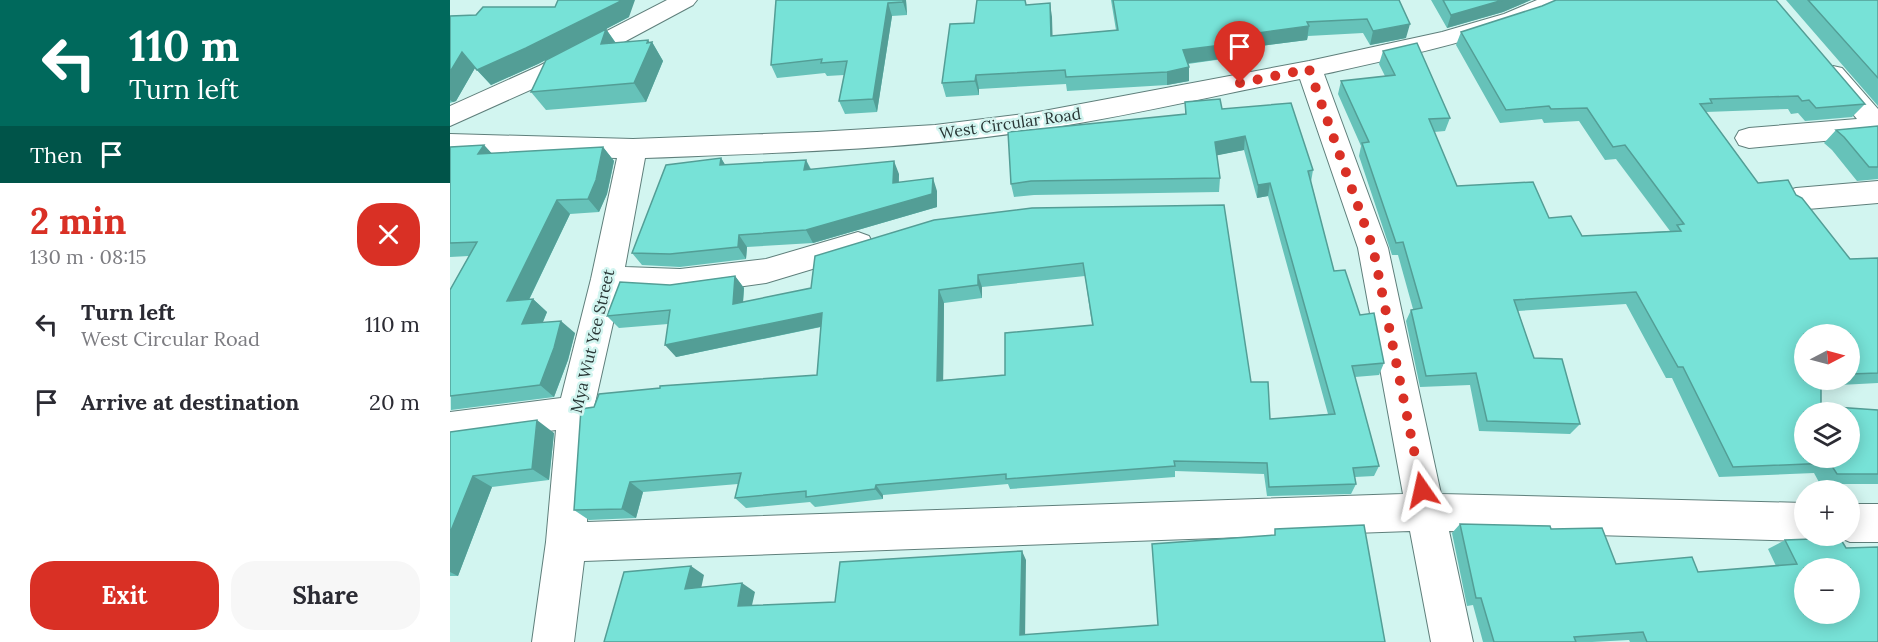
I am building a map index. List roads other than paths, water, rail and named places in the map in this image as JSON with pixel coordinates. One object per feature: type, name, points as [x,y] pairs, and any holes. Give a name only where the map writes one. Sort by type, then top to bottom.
[{"type":"street","points":[[450,117],[548,72],[685,0]]},
{"type":"street","name":"West Circular Road","points":[[450,144],[633,149],[817,142],[957,131],[1033,122],[1309,69],[1446,39],[1513,19],[1557,0]]},
{"type":"street","points":[[1821,59],[1875,119]]},
{"type":"street","points":[[1309,69],[1373,248],[1452,642]]},
{"type":"street","points":[[1749,138],[1875,119]]},
{"type":"street","name":"Mya Wut Yee Street","points":[[553,642],[566,542],[575,412],[607,279],[633,149]]},
{"type":"street","points":[[1796,199],[1878,192]]},
{"type":"street","points":[[607,279],[680,282],[766,271],[880,237]]},
{"type":"street","points":[[450,428],[575,412]]},
{"type":"street","points":[[566,542],[1426,512],[1794,522]]},
{"type":"street","points":[[1860,523],[1878,523]]}]
